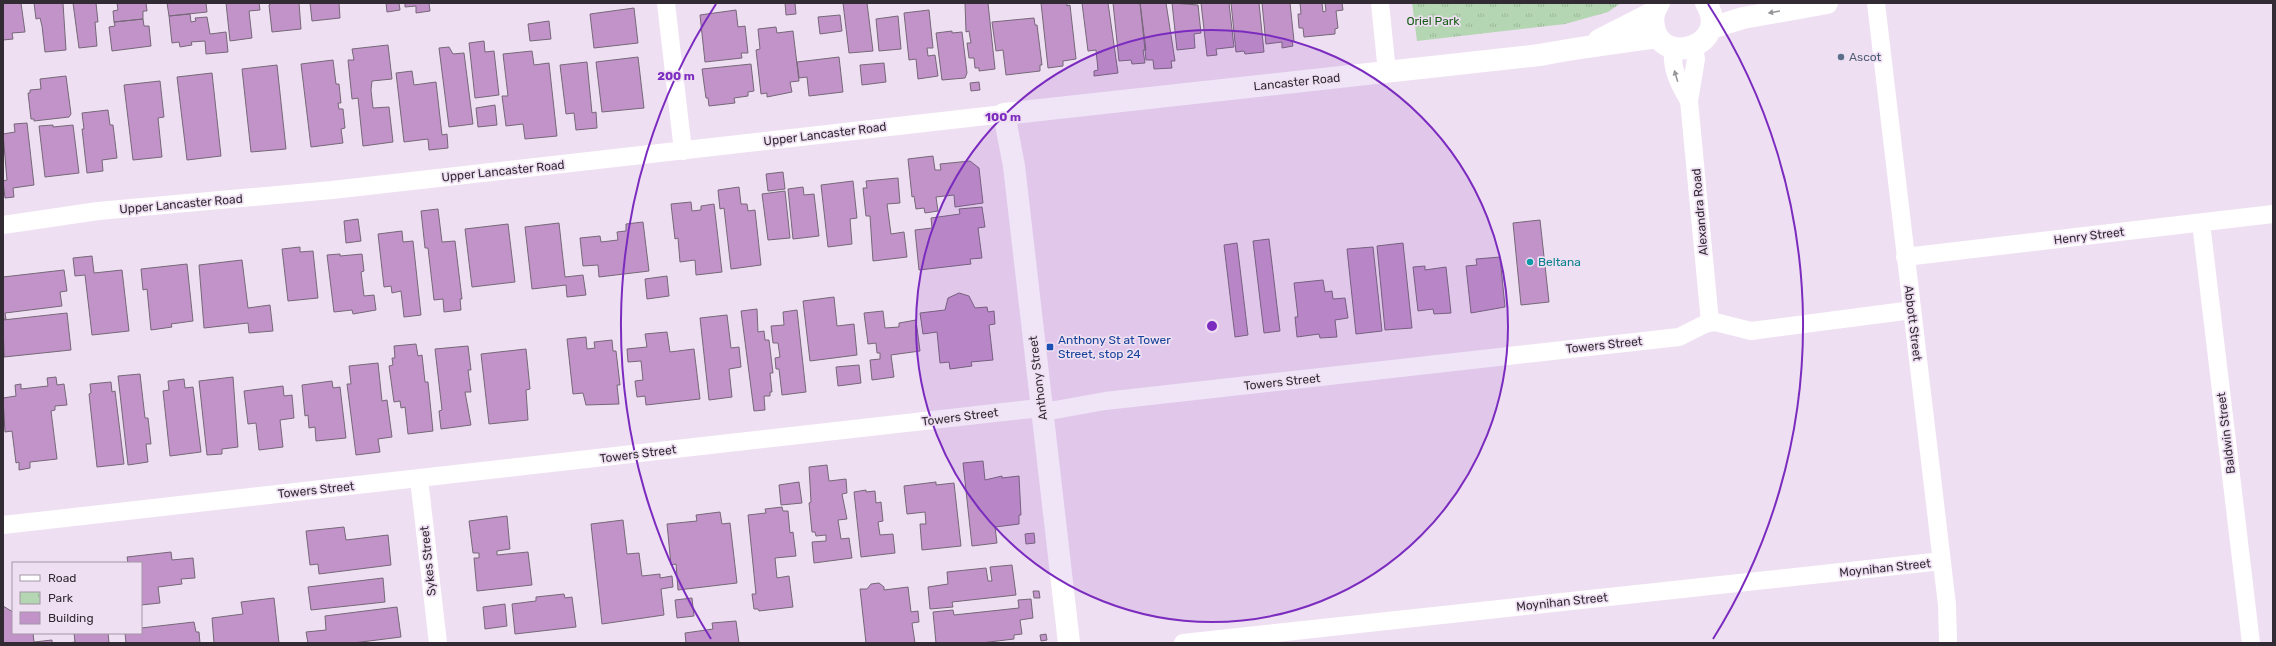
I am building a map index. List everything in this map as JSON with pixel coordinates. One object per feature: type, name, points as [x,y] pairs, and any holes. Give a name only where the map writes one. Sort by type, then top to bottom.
[{"type":"street","points":[[666,3],[683,151]]},
{"type":"street","points":[[1380,3],[1387,72]]},
{"type":"street","points":[[1656,7],[1654,29],[1675,44],[1701,42],[1711,28],[1712,18],[1706,3]]},
{"type":"street","points":[[1711,28],[1744,18],[1827,3]]},
{"type":"street","name":"Abbott Street","points":[[1876,3],[1947,605],[1948,643]]},
{"type":"street","name":"Lancaster Road","points":[[1589,45],[1656,7]]},
{"type":"street","name":"Lancaster Road","points":[[1004,114],[1540,55],[1589,45],[1675,44]]},
{"type":"street","name":"Alexandra Road","points":[[1689,102],[1677,80],[1672,59],[1675,44],[1696,59],[1689,102],[1710,322]]},
{"type":"street","name":"Upper Lancaster Road","points":[[3,225],[98,211],[332,190],[1004,114]]},
{"type":"street","name":"Anthony Street","points":[[1004,114],[1014,166],[1069,643]]},
{"type":"street","name":"Henry Street","points":[[1905,257],[2273,214]]},
{"type":"street","name":"Baldwin Street","points":[[2201,222],[2251,643]]},
{"type":"street","points":[[1710,322],[1721,322],[1751,331],[1912,310]]},
{"type":"street","name":"Towers Street","points":[[3,525],[1030,409],[1055,410],[1105,401],[1679,337],[1710,322]]},
{"type":"street","name":"Sykes Street","points":[[419,479],[438,643]]},
{"type":"street","name":"Moynihan Street","points":[[1183,643],[1942,561]]},
{"type":"green space","name":"Oriel Park","points":[[1412,3],[1621,3],[1608,12],[1565,24],[1417,41]]},
{"type":"building","points":[[3,3],[21,3],[25,32],[12,33],[13,39],[3,40]]},
{"type":"building","points":[[34,3],[63,3],[66,50],[45,52],[42,26],[40,18],[36,19]]},
{"type":"building","points":[[73,3],[96,3],[98,22],[95,22],[97,46],[79,48]]},
{"type":"building","points":[[117,3],[146,3],[147,11],[143,11],[143,19],[114,22],[113,11],[118,10]]},
{"type":"building","points":[[167,3],[206,3],[207,12],[169,16]]},
{"type":"building","points":[[226,3],[259,3],[260,10],[249,11],[252,38],[230,41]]},
{"type":"building","points":[[272,3],[299,3],[301,29],[272,32],[269,5]]},
{"type":"building","points":[[310,3],[339,3],[340,18],[312,21]]},
{"type":"building","points":[[386,3],[399,3],[400,10],[387,12]]},
{"type":"building","points":[[405,3],[429,3],[430,11],[416,13],[416,6],[405,7]]},
{"type":"building","points":[[785,3],[795,3],[796,14],[786,15]]},
{"type":"building","points":[[843,3],[867,3],[873,51],[849,53]]},
{"type":"building","points":[[965,3],[988,3],[995,69],[979,71],[979,68],[975,68],[974,58],[969,58],[967,43],[971,43],[969,31],[966,32]]},
{"type":"building","points":[[1041,3],[1067,3],[1067,6],[1070,5],[1076,59],[1063,61],[1063,66],[1048,68]]},
{"type":"building","points":[[1082,3],[1108,3],[1118,73],[1094,76],[1094,71],[1098,70],[1096,50],[1088,51]]},
{"type":"building","points":[[1113,3],[1140,3],[1146,50],[1143,50],[1145,63],[1132,64],[1131,60],[1119,61]]},
{"type":"building","points":[[1140,3],[1166,3],[1175,61],[1171,61],[1172,68],[1154,69],[1153,60],[1146,60]]},
{"type":"building","points":[[1172,3],[1198,5],[1201,33],[1194,34],[1195,48],[1177,50]]},
{"type":"building","points":[[1201,3],[1229,3],[1234,47],[1216,49],[1217,55],[1207,56]]},
{"type":"building","points":[[1231,3],[1259,3],[1264,52],[1245,54],[1244,51],[1236,52]]},
{"type":"building","points":[[1262,3],[1290,3],[1294,41],[1292,41],[1293,46],[1282,48],[1282,42],[1266,44]]},
{"type":"building","points":[[1300,3],[1322,3],[1323,12],[1326,11],[1325,3],[1342,3],[1343,10],[1336,11],[1338,28],[1335,29],[1335,34],[1304,37],[1303,28],[1299,28],[1298,14],[1301,14]]},
{"type":"building","points":[[634,8],[638,43],[594,48],[590,14]]},
{"type":"building","points":[[736,10],[738,27],[745,26],[748,53],[741,53],[742,58],[705,62],[700,15]]},
{"type":"building","points":[[929,10],[933,48],[927,48],[928,56],[935,55],[938,76],[918,79],[916,59],[909,60],[904,13]]},
{"type":"building","points":[[190,14],[191,22],[196,21],[195,18],[207,17],[210,34],[226,32],[228,52],[206,54],[205,41],[191,42],[192,45],[180,47],[179,42],[172,43],[169,16]]},
{"type":"building","points":[[840,15],[842,31],[820,34],[818,17]]},
{"type":"building","points":[[898,16],[901,49],[879,51],[876,19]]},
{"type":"building","points":[[1034,18],[1035,25],[1037,25],[1042,65],[1040,65],[1040,71],[1006,75],[1003,50],[996,51],[992,22]]},
{"type":"building","points":[[143,19],[144,26],[149,26],[151,46],[112,51],[109,27],[115,26],[114,22]]},
{"type":"building","points":[[549,21],[551,39],[530,41],[528,24]]},
{"type":"building","points":[[776,27],[777,33],[793,31],[799,81],[790,82],[792,92],[767,97],[767,93],[761,94],[756,50],[760,49],[758,29]]},
{"type":"building","points":[[952,31],[952,33],[962,32],[967,73],[965,78],[942,80],[936,33]]},
{"type":"building","points":[[484,41],[485,52],[494,51],[499,95],[475,98],[469,43]]},
{"type":"building","points":[[388,45],[392,79],[372,81],[371,90],[373,108],[389,107],[393,142],[363,146],[358,98],[352,99],[348,60],[354,60],[352,49]]},
{"type":"building","points":[[449,47],[453,54],[464,53],[473,124],[449,127],[439,48]]},
{"type":"building","points":[[532,51],[534,65],[549,63],[557,136],[525,139],[523,124],[506,126],[502,96],[508,96],[503,54]]},
{"type":"building","points":[[638,57],[644,108],[602,112],[596,62]]},
{"type":"building","points":[[839,57],[843,92],[809,96],[807,77],[799,78],[797,62]]},
{"type":"building","points":[[333,60],[336,84],[339,84],[341,103],[338,103],[339,109],[343,109],[345,128],[341,129],[343,143],[311,147],[301,64]]},
{"type":"building","points":[[587,62],[592,113],[596,112],[597,128],[576,130],[574,113],[566,114],[560,65]]},
{"type":"building","points":[[884,63],[886,82],[862,85],[860,65]]},
{"type":"building","points":[[751,64],[754,91],[748,92],[748,96],[734,98],[735,103],[709,106],[708,98],[706,98],[702,69]]},
{"type":"building","points":[[277,65],[286,149],[251,152],[242,69]]},
{"type":"building","points":[[412,71],[414,85],[436,82],[442,135],[447,134],[448,148],[429,150],[428,139],[404,142],[396,73]]},
{"type":"building","points":[[212,73],[221,156],[187,160],[177,77]]},
{"type":"building","points":[[66,76],[71,114],[69,117],[34,121],[34,119],[31,119],[28,93],[30,93],[30,90],[41,89],[40,79]]},
{"type":"building","points":[[160,81],[164,117],[158,118],[162,157],[133,160],[124,85]]},
{"type":"building","points":[[979,82],[980,90],[971,91],[970,83]]},
{"type":"building","points":[[495,105],[497,125],[478,127],[476,108]]},
{"type":"building","points":[[108,110],[110,125],[113,125],[117,158],[102,160],[103,171],[87,173],[82,129],[84,129],[82,113]]},
{"type":"building","points":[[27,123],[34,185],[13,188],[14,197],[5,198],[3,181],[7,180],[3,134],[15,132],[14,124]]},
{"type":"building","points":[[53,125],[53,127],[73,125],[79,173],[45,177],[39,126]]},
{"type":"building","points":[[933,156],[935,170],[941,170],[940,164],[970,161],[979,168],[983,203],[955,207],[954,195],[936,197],[938,211],[925,213],[924,208],[916,209],[914,196],[912,197],[908,159]]},
{"type":"building","points":[[783,172],[785,189],[768,191],[766,174]]},
{"type":"building","points":[[898,178],[900,203],[887,204],[891,234],[904,232],[907,257],[873,261],[870,216],[866,216],[863,188],[867,188],[866,181]]},
{"type":"building","points":[[853,181],[857,218],[850,219],[852,244],[828,247],[821,185]]},
{"type":"building","points":[[739,187],[741,204],[747,204],[748,211],[755,210],[761,265],[731,269],[724,208],[720,209],[718,190]]},
{"type":"building","points":[[803,187],[804,195],[814,194],[819,236],[793,239],[788,189]]},
{"type":"building","points":[[785,191],[790,238],[768,240],[762,194]]},
{"type":"building","points":[[691,202],[692,211],[701,210],[701,206],[714,204],[722,272],[696,275],[695,260],[680,262],[678,238],[675,239],[671,204]]},
{"type":"building","points":[[982,207],[985,227],[978,228],[982,258],[970,259],[971,264],[919,270],[915,230],[932,228],[931,218],[960,214],[959,209]]},
{"type":"building","points":[[438,209],[442,242],[455,241],[462,299],[460,299],[461,310],[444,312],[443,299],[434,300],[428,248],[425,248],[421,211]]},
{"type":"building","points":[[358,219],[361,241],[346,243],[344,221]]},
{"type":"building","name":"Beltana","points":[[1540,220],[1549,302],[1521,305],[1513,223]]},
{"type":"building","points":[[643,222],[649,271],[599,277],[598,265],[583,266],[580,238],[600,236],[601,242],[618,240],[617,232],[626,231],[626,224]]},
{"type":"building","points":[[559,223],[565,277],[583,275],[586,295],[567,297],[566,285],[532,289],[525,227]]},
{"type":"building","points":[[508,224],[515,282],[472,287],[465,229]]},
{"type":"building","points":[[402,231],[403,242],[413,241],[421,315],[404,317],[401,291],[392,293],[391,286],[384,287],[378,234]]},
{"type":"building","points":[[1269,239],[1280,331],[1264,333],[1253,241]]},
{"type":"building","points":[[1237,243],[1248,335],[1235,337],[1224,245]]},
{"type":"building","points":[[1403,243],[1412,328],[1385,330],[1377,246]]},
{"type":"building","points":[[300,247],[300,252],[313,251],[318,298],[288,301],[282,249]]},
{"type":"building","points":[[1373,247],[1382,331],[1356,334],[1347,249]]},
{"type":"building","points":[[340,254],[340,256],[362,254],[364,271],[361,272],[364,296],[374,295],[376,310],[353,314],[352,310],[334,312],[327,255]]},
{"type":"building","points":[[92,256],[94,273],[122,270],[129,331],[92,335],[85,275],[75,276],[73,258]]},
{"type":"building","points":[[1500,257],[1505,307],[1471,313],[1466,266],[1477,265],[1476,259]]},
{"type":"building","points":[[242,260],[248,308],[270,305],[273,331],[249,333],[248,323],[204,328],[199,265]]},
{"type":"building","points":[[187,264],[193,321],[171,324],[172,327],[151,330],[147,289],[143,290],[141,269]]},
{"type":"building","points":[[1425,266],[1425,270],[1446,267],[1451,313],[1434,314],[1433,309],[1418,311],[1413,267]]},
{"type":"building","points":[[64,270],[67,291],[60,292],[62,306],[5,313],[6,319],[3,319],[3,277]]},
{"type":"building","points":[[667,276],[669,296],[647,299],[645,279]]},
{"type":"building","points":[[1323,280],[1325,292],[1332,291],[1333,299],[1345,298],[1348,318],[1335,320],[1337,337],[1320,338],[1319,334],[1297,337],[1295,317],[1298,317],[1294,283]]},
{"type":"building","points":[[959,293],[969,296],[975,308],[987,307],[988,312],[994,311],[995,324],[989,325],[993,360],[971,362],[972,366],[950,369],[949,362],[940,363],[937,332],[923,334],[920,313],[945,310],[948,298]]},
{"type":"building","points":[[834,297],[837,326],[854,324],[857,355],[810,361],[803,301]]},
{"type":"building","points":[[757,309],[758,332],[764,331],[765,340],[769,340],[773,373],[770,373],[772,392],[770,392],[770,396],[764,396],[765,410],[754,411],[741,311]]},
{"type":"building","points":[[797,310],[806,392],[782,395],[779,369],[776,369],[775,358],[780,357],[778,343],[773,343],[771,326],[784,325],[783,312]]},
{"type":"building","points":[[883,311],[885,328],[899,327],[899,323],[916,320],[920,351],[891,355],[894,377],[872,380],[870,360],[880,359],[880,353],[877,353],[876,343],[868,344],[864,313]]},
{"type":"building","points":[[67,313],[71,350],[4,357],[3,320]]},
{"type":"building","points":[[727,315],[731,348],[739,347],[741,367],[729,369],[732,397],[709,400],[700,318]]},
{"type":"building","points":[[667,332],[670,352],[694,349],[700,399],[646,405],[645,396],[637,397],[635,381],[643,380],[641,361],[628,362],[627,349],[647,347],[645,334]]},
{"type":"building","points":[[586,337],[587,349],[595,348],[594,342],[612,340],[613,351],[616,351],[620,385],[617,385],[619,404],[586,405],[583,393],[573,394],[567,339]]},
{"type":"building","points":[[416,344],[418,356],[422,355],[425,382],[428,382],[433,431],[408,434],[405,407],[401,408],[400,401],[394,402],[389,366],[393,365],[392,358],[395,358],[394,346]]},
{"type":"building","points":[[468,346],[471,370],[468,370],[471,392],[465,392],[471,425],[441,429],[439,411],[442,410],[435,349]]},
{"type":"building","points":[[526,349],[530,389],[526,390],[528,420],[489,424],[481,354]]},
{"type":"building","points":[[378,363],[382,401],[387,400],[392,437],[378,439],[380,452],[356,455],[347,384],[351,384],[349,366]]},
{"type":"building","points":[[859,365],[861,383],[838,386],[836,367]]},
{"type":"building","points":[[140,374],[145,418],[148,418],[151,444],[146,444],[148,462],[128,465],[118,376]]},
{"type":"building","points":[[56,377],[57,385],[64,384],[67,405],[55,406],[55,410],[51,411],[57,459],[30,462],[30,468],[19,470],[19,462],[16,463],[12,431],[5,432],[3,398],[16,396],[15,385],[21,384],[21,389],[48,386],[47,378]]},
{"type":"building","points":[[233,377],[238,447],[222,449],[222,454],[207,455],[199,381]]},
{"type":"building","points":[[184,379],[185,388],[193,387],[201,452],[170,456],[163,391],[169,390],[168,381]]},
{"type":"building","points":[[332,381],[333,388],[340,387],[346,438],[316,441],[315,427],[309,428],[308,415],[305,416],[302,385]]},
{"type":"building","points":[[111,382],[112,392],[115,391],[124,464],[97,467],[89,394],[91,393],[90,384]]},
{"type":"building","points":[[283,386],[284,396],[292,395],[294,418],[280,420],[283,447],[259,450],[256,423],[248,424],[244,391]]},
{"type":"building","points":[[983,461],[985,480],[1002,476],[1002,478],[1019,476],[1021,515],[1019,515],[1019,524],[995,527],[997,543],[972,546],[963,463]]},
{"type":"building","points":[[827,465],[829,481],[846,479],[847,493],[842,494],[847,519],[838,520],[841,539],[849,538],[852,558],[814,563],[812,542],[826,541],[826,535],[816,536],[815,532],[812,532],[809,503],[811,502],[809,467]]},
{"type":"building","points":[[799,482],[802,503],[781,505],[779,485]]},
{"type":"building","points":[[936,482],[936,485],[954,483],[961,546],[922,550],[920,524],[926,524],[925,512],[907,514],[904,486]]},
{"type":"building","points":[[866,490],[866,492],[875,491],[876,503],[881,502],[883,521],[878,522],[880,535],[893,534],[895,553],[861,557],[854,492]]},
{"type":"building","points":[[782,507],[783,511],[788,511],[790,533],[793,532],[796,556],[775,558],[777,578],[789,576],[793,607],[759,611],[758,609],[754,609],[752,594],[756,594],[748,515],[766,513],[765,509]]},
{"type":"building","points":[[720,512],[722,524],[730,523],[737,583],[678,590],[676,564],[671,565],[667,524],[697,521],[696,515]]},
{"type":"building","points":[[507,516],[510,549],[497,551],[497,555],[528,552],[532,585],[477,591],[474,558],[479,558],[479,553],[473,553],[469,521]]},
{"type":"building","points":[[623,520],[627,554],[639,553],[642,576],[660,574],[660,578],[672,576],[673,587],[661,589],[664,615],[602,624],[591,524]]},
{"type":"building","points":[[344,527],[346,540],[388,535],[391,565],[319,574],[318,564],[310,565],[306,531]]},
{"type":"building","points":[[1034,533],[1035,543],[1026,544],[1025,534]]},
{"type":"building","points":[[171,552],[172,560],[193,558],[195,578],[181,579],[182,584],[158,587],[160,603],[142,605],[142,562],[128,562],[127,557]]},
{"type":"building","points":[[1012,565],[1016,595],[952,602],[953,607],[930,609],[928,587],[948,584],[947,572],[986,568],[988,581],[992,581],[990,567]]},
{"type":"building","points":[[383,578],[385,602],[311,610],[308,587]]},
{"type":"building","points":[[879,583],[884,587],[884,590],[908,587],[911,612],[918,611],[919,622],[912,623],[915,643],[866,643],[860,589],[867,589],[871,584]]},
{"type":"building","points":[[1033,591],[1039,591],[1040,598],[1034,598]]},
{"type":"building","points":[[564,594],[565,598],[572,597],[576,627],[515,634],[512,604],[536,601],[536,597]]},
{"type":"building","points":[[274,598],[279,643],[214,643],[212,618],[243,614],[241,602]]},
{"type":"building","points":[[692,598],[694,616],[677,618],[675,600]]},
{"type":"building","points":[[1031,599],[1033,618],[1020,620],[1022,634],[1014,635],[1014,639],[981,643],[936,643],[933,612],[953,610],[954,615],[1019,608],[1018,600]]},
{"type":"building","points":[[505,604],[507,626],[485,629],[483,607]]},
{"type":"building","points":[[3,606],[12,611],[12,634],[33,634],[34,642],[52,640],[52,643],[3,643]]},
{"type":"building","points":[[397,607],[401,637],[353,643],[308,643],[306,632],[326,630],[325,616]]},
{"type":"building","points":[[736,621],[739,643],[686,643],[685,633],[713,629],[712,623]]},
{"type":"building","points":[[194,622],[196,632],[199,632],[200,643],[126,643],[125,634],[142,634],[142,628]]},
{"type":"building","points":[[74,634],[108,634],[109,643],[68,643],[75,642]]},
{"type":"building","points":[[1046,634],[1047,640],[1041,641],[1040,635]]},
{"type":"place","name":"Ascot","points":[[1841,57]]},
{"type":"place","name":"Beltana","points":[[1530,262]]},
{"type":"place","name":"Anthony St at Tower Street, stop 24","points":[[1050,347]]}]
